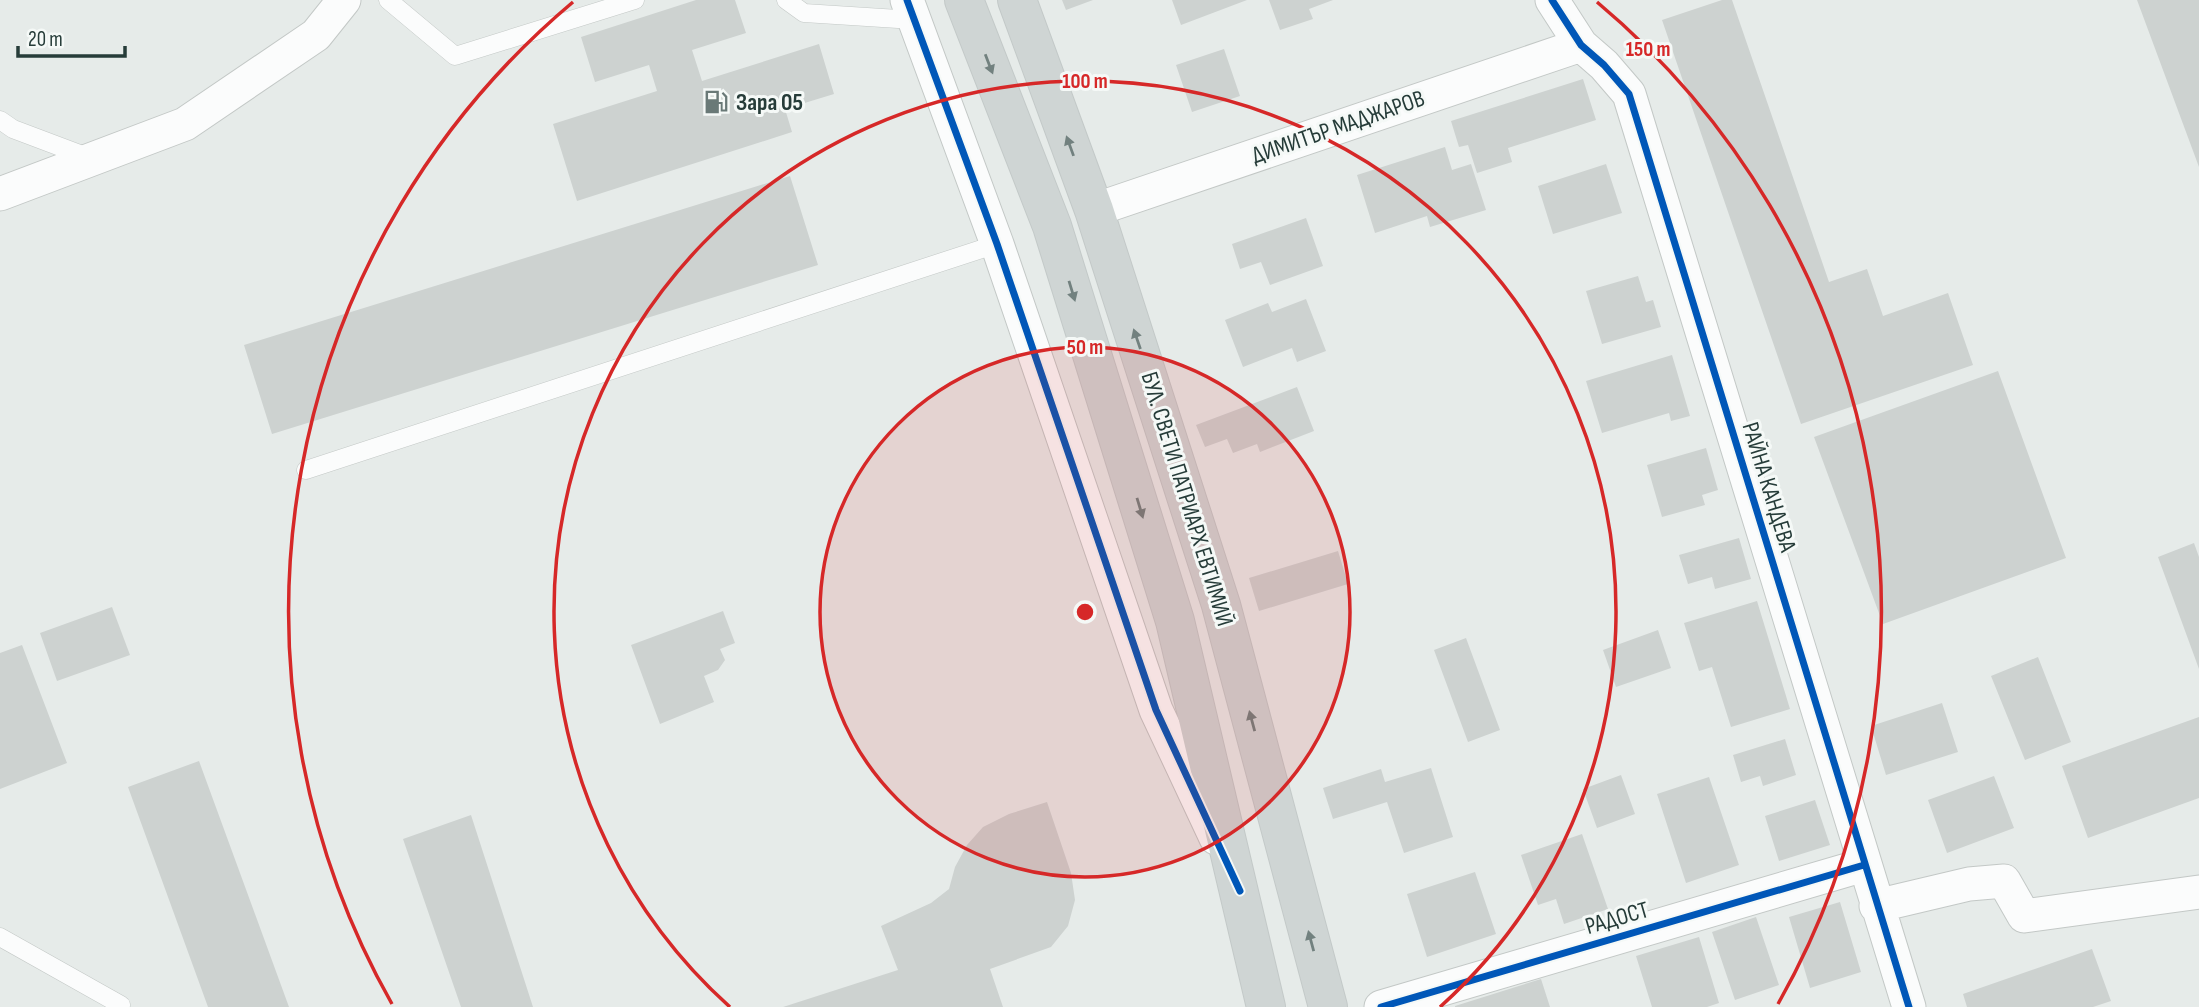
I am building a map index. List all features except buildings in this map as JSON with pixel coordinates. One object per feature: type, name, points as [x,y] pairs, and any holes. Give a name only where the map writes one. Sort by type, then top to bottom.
[{"type":"main road","name":"БУЛ. СВЕТИ ПАТРИАРХ ЕВТИМИЙ","points":[[964,0],[1052,226],[1171,608],[1266,1007]]},
{"type":"main road","name":"БУЛ. СВЕТИ ПАТРИАРХ ЕВТИМИЙ","points":[[1017,0],[1094,210],[1221,605],[1328,1007]]},
{"type":"street","points":[[0,194],[185,124],[316,35],[344,0]]},
{"type":"street","name":"РАЙНА КАНДЕВА","points":[[1552,0],[1581,45],[1604,65],[1629,94],[1909,1007]]},
{"type":"street","points":[[911,10],[997,244],[1156,710],[1240,891]]},
{"type":"street","name":"ДИМИТЪР МАДЖАРОВ","points":[[1094,210],[1581,45]]},
{"type":"street","name":"РАДОСТ","points":[[1381,1007],[1864,866]]},
{"type":"street","points":[[1876,906],[1969,884],[2004,881],[2024,916],[2199,892]]},
{"type":"lane","points":[[388,0],[455,56],[635,0]]},
{"type":"lane","points":[[786,0],[804,13],[911,10]]},
{"type":"lane","points":[[0,120],[13,129],[93,159]]},
{"type":"lane","points":[[306,470],[997,244]]},
{"type":"lane","points":[[0,937],[121,1005]]},
{"type":"cycle path","points":[[907,0],[997,244],[1156,710],[1240,891]]},
{"type":"cycle path","points":[[1552,0],[1581,45],[1604,65],[1629,94],[1909,1007]]},
{"type":"cycle path","points":[[1381,1007],[1864,865]]},
{"type":"place","name":"Зара 05","points":[[716,102]]}]
